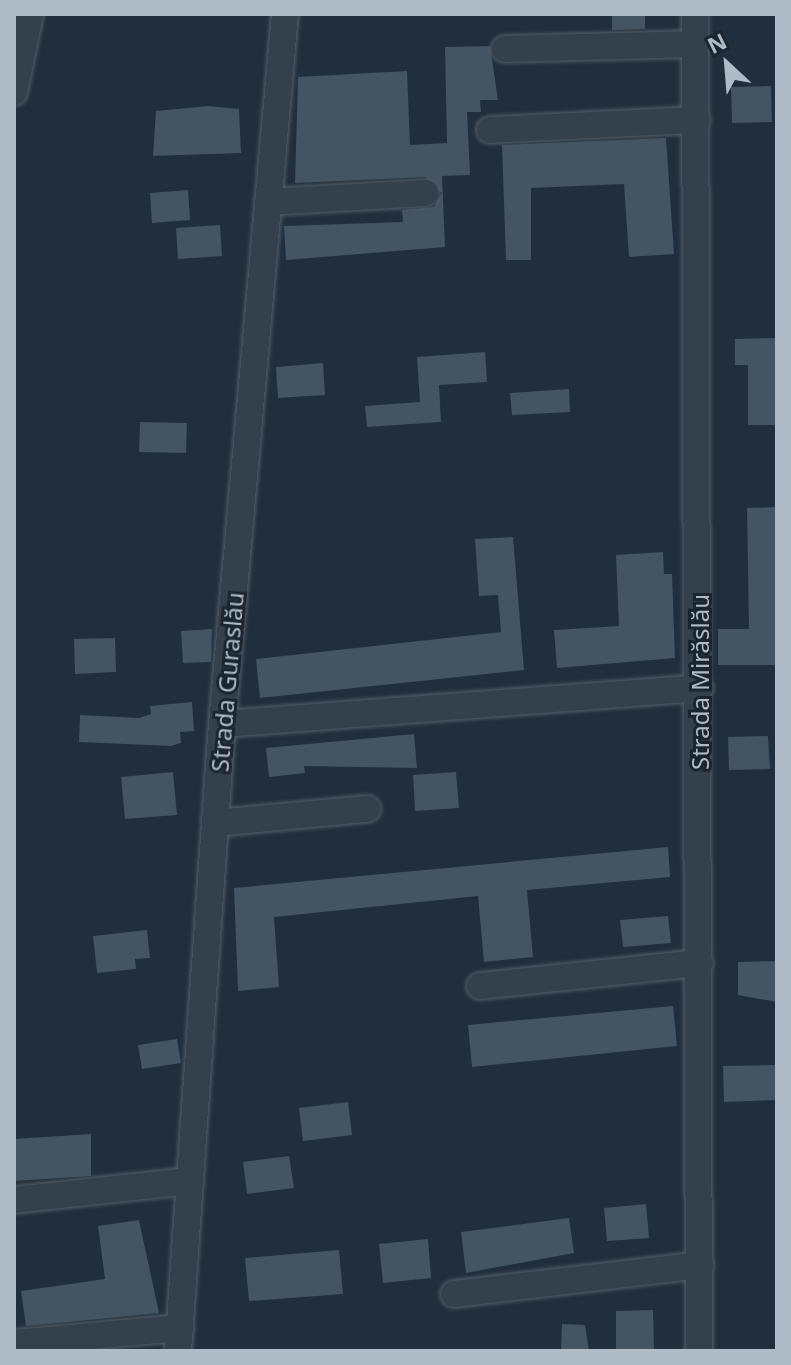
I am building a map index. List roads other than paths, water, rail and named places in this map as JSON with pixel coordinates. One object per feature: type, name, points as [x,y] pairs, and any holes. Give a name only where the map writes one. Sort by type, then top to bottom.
[{"type":"street","points":[[14,92],[30,14]]},
{"type":"street","name":"Strada Guraslău","points":[[179,1340],[222,724],[285,14]]},
{"type":"street","name":"Strada Mirăslău","points":[[695,14],[700,688],[699,1351]]},
{"type":"street","points":[[505,49],[695,44]]},
{"type":"street","points":[[490,130],[697,120]]},
{"type":"street","points":[[268,202],[426,193]]},
{"type":"street","points":[[222,724],[700,688]]},
{"type":"street","points":[[215,823],[367,809]]},
{"type":"street","points":[[480,986],[700,963]]},
{"type":"street","points":[[14,1200],[190,1181]]},
{"type":"street","points":[[454,1294],[700,1265]]},
{"type":"street","points":[[14,1343],[179,1340]]}]
